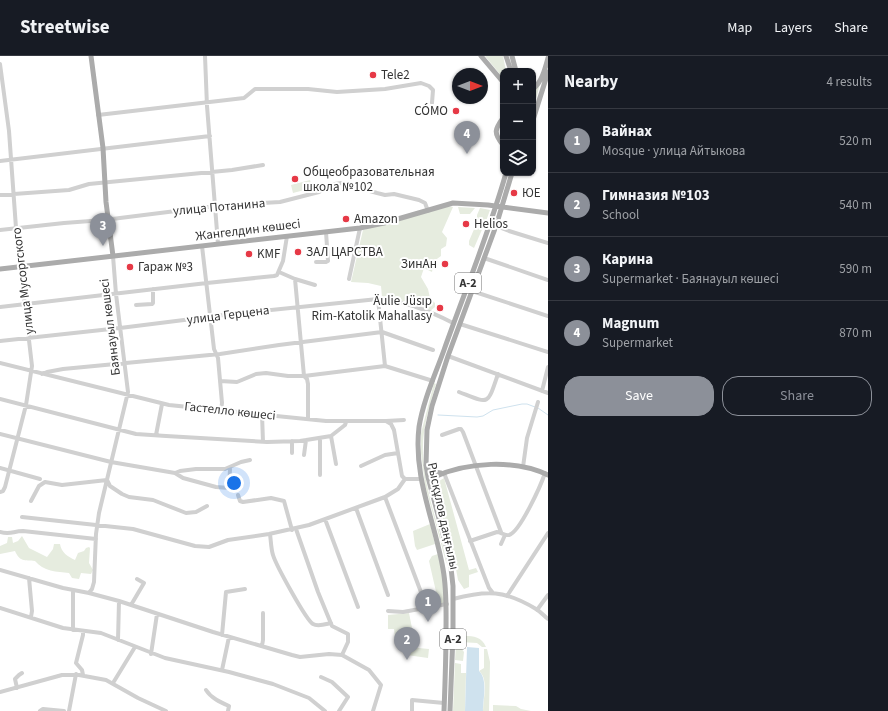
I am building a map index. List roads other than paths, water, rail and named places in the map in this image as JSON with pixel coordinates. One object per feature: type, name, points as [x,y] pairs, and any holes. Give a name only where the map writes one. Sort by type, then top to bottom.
[{"type":"main road","name":"Баянауыл көшесі","points":[[91,56],[103,148],[108,219],[113,256]]},
{"type":"main road","points":[[481,56],[500,78]]},
{"type":"main road","points":[[506,56],[510,68]]},
{"type":"main road","points":[[512,56],[515,68]]},
{"type":"main road","points":[[536,87],[541,79],[548,58]]},
{"type":"main road","points":[[536,110],[548,72]]},
{"type":"main road","points":[[500,122],[497,126],[498,138],[500,141]]},
{"type":"main road","points":[[497,128],[500,131]]},
{"type":"main road","name":"Рысқұлов даңғылы","points":[[444,711],[447,604],[443,569],[421,479],[419,461],[419,428],[422,412],[453,322],[491,223],[505,176]]},
{"type":"main road","name":"Рысқұлов даңғылы","points":[[450,710],[453,634],[451,568],[430,488],[426,465],[427,430],[448,356],[496,226],[511,176]]},
{"type":"main road","name":"Жангелдин көшесі","points":[[0,269],[360,228],[453,203],[496,206],[548,213]]},
{"type":"main road","points":[[472,291],[469,287],[477,264],[476,263]]},
{"type":"main road","points":[[456,333],[454,330],[462,308],[460,306]]},
{"type":"main road","points":[[445,366],[442,363],[448,346],[446,344]]},
{"type":"main road","points":[[430,488],[434,477],[444,473],[492,464],[523,467],[547,474]]},
{"type":"main road","points":[[426,465],[433,472],[444,473]]},
{"type":"main road","points":[[443,569],[451,568]]},
{"type":"main road","points":[[446,633],[453,634]]},
{"type":"main road","points":[[445,681],[448,682],[447,709],[450,710]]},
{"type":"street","points":[[205,56],[218,244]]},
{"type":"street","name":"улица Мусоргского","points":[[0,64],[9,131],[16,228],[32,372],[26,405],[5,487],[3,491],[0,492]]},
{"type":"street","points":[[98,115],[244,98],[255,89],[308,89],[337,92],[385,89],[421,83],[429,86],[433,90],[432,102]]},
{"type":"street","points":[[0,161],[210,136]]},
{"type":"street","points":[[0,195],[69,190],[90,184],[232,170],[263,165]]},
{"type":"street","name":"улица Потанина","points":[[0,230],[215,206],[280,202],[319,192],[335,184],[341,183],[385,195],[394,194],[419,200],[425,203],[428,210]]},
{"type":"street","points":[[496,226],[548,243]]},
{"type":"street","points":[[349,279],[360,228]]},
{"type":"street","points":[[316,262],[328,261],[326,232]]},
{"type":"street","points":[[0,307],[274,276],[279,272],[286,248],[287,236]]},
{"type":"street","points":[[202,246],[214,349],[220,381],[222,403],[221,410]]},
{"type":"street","name":"Баянауыл көшесі","points":[[89,592],[92,589],[94,582],[98,526],[128,388],[116,294],[113,256]]},
{"type":"street","points":[[484,258],[548,280]]},
{"type":"street","points":[[279,272],[315,285]]},
{"type":"street","points":[[295,279],[304,376],[307,379],[308,384],[308,420]]},
{"type":"street","points":[[136,305],[152,304],[153,289]]},
{"type":"street","points":[[472,291],[548,316]]},
{"type":"street","points":[[378,299],[385,366]]},
{"type":"street","name":"улица Герцена","points":[[0,341],[378,299],[391,300],[412,306],[453,322]]},
{"type":"street","points":[[460,324],[548,352]]},
{"type":"street","points":[[42,374],[63,369],[216,354],[382,332],[433,350]]},
{"type":"street","points":[[448,356],[548,393]]},
{"type":"street","name":"Гастелло көшесі","points":[[0,363],[162,404],[308,420],[346,422],[404,420]]},
{"type":"street","points":[[220,381],[237,382],[256,374],[266,373],[288,376],[304,376],[385,366],[433,381]]},
{"type":"street","points":[[542,391],[548,367]]},
{"type":"street","points":[[459,392],[482,401],[487,400],[491,395],[498,374]]},
{"type":"street","points":[[0,399],[136,434],[156,436],[263,442],[306,440],[331,436],[345,425],[346,422]]},
{"type":"street","points":[[156,436],[162,404]]},
{"type":"street","points":[[523,467],[527,438],[537,406]]},
{"type":"street","points":[[262,414],[263,442]]},
{"type":"street","points":[[386,421],[391,424],[394,430],[402,476],[405,479]]},
{"type":"street","points":[[442,435],[461,429],[501,532],[505,535],[509,535],[514,531],[532,503],[547,474]]},
{"type":"street","points":[[0,434],[112,462],[175,473],[183,478],[216,487],[229,488],[229,468]]},
{"type":"street","points":[[331,436],[336,464]]},
{"type":"street","points":[[320,438],[320,475]]},
{"type":"street","points":[[304,455],[306,440]]},
{"type":"street","points":[[292,441],[292,453]]},
{"type":"street","points":[[361,466],[385,455],[398,453]]},
{"type":"street","points":[[175,473],[196,469],[229,468],[241,462],[250,460]]},
{"type":"street","points":[[0,468],[40,479]]},
{"type":"street","points":[[444,473],[489,588],[493,593]]},
{"type":"street","points":[[405,479],[421,479]]},
{"type":"street","points":[[22,517],[140,531],[208,548],[228,540],[294,529],[325,519],[385,497],[398,489],[405,479]]},
{"type":"street","points":[[32,501],[39,486],[45,482],[62,485],[107,480],[110,486],[129,497],[152,500],[186,513],[196,512],[207,506]]},
{"type":"street","points":[[238,496],[240,501],[243,502],[271,498],[284,501],[332,626],[348,634],[348,642],[342,655]]},
{"type":"street","points":[[385,497],[427,608]]},
{"type":"street","points":[[356,508],[388,595]]},
{"type":"street","points":[[325,519],[358,607]]},
{"type":"street","points":[[0,532],[8,534],[17,531],[24,531],[96,539]]},
{"type":"street","points":[[470,541],[501,532]]},
{"type":"street","points":[[508,596],[548,533]]},
{"type":"street","points":[[270,534],[273,556],[284,579],[304,613],[312,624],[317,626],[331,623]]},
{"type":"street","points":[[501,544],[505,535]]},
{"type":"street","points":[[0,570],[73,590],[89,592],[222,635],[292,655],[305,657],[329,654],[342,655],[369,670],[381,685],[373,711]]},
{"type":"street","points":[[29,578],[32,611],[31,617]]},
{"type":"street","points":[[131,605],[144,583],[137,579]]},
{"type":"street","points":[[222,635],[226,592],[245,589]]},
{"type":"street","points":[[73,590],[73,630]]},
{"type":"street","points":[[453,599],[478,593],[493,593],[508,596],[537,610],[548,619]]},
{"type":"street","points":[[537,610],[548,594]]},
{"type":"street","points":[[118,640],[119,601]]},
{"type":"street","points":[[388,611],[403,612],[447,604]]},
{"type":"street","points":[[0,608],[31,617],[57,627],[101,634],[165,658],[222,670],[273,684],[309,698],[324,711]]},
{"type":"street","points":[[262,646],[263,613]]},
{"type":"street","points":[[151,654],[158,614]]},
{"type":"street","points":[[83,631],[76,663],[82,670],[83,675]]},
{"type":"street","points":[[222,670],[229,637]]},
{"type":"street","points":[[113,683],[135,647]]},
{"type":"street","points":[[17,688],[15,679],[22,673]]},
{"type":"street","points":[[69,711],[76,674]]},
{"type":"street","points":[[0,691],[17,688],[62,675],[76,674],[95,677],[113,683],[138,698],[166,711]]},
{"type":"street","points":[[321,677],[332,682],[348,697],[340,711]]},
{"type":"street","points":[[206,690],[218,702],[229,706],[228,711]]},
{"type":"street","points":[[412,711],[412,700],[444,703]]},
{"type":"street","points":[[40,711],[44,709],[64,711]]},
{"type":"water","points":[[467,647],[479,648],[479,671],[482,675],[484,684],[483,711],[465,711]]},
{"type":"waterway","points":[[438,415],[477,417],[483,416],[493,410],[522,404],[535,407]]},
{"type":"waterway","points":[[538,408],[548,415]]},
{"type":"place","name":"Tele2","points":[[373,75]]},
{"type":"place","name":"CÓMO","points":[[456,111]]},
{"type":"place","name":"Magnum","points":[[467,154]]},
{"type":"place","name":"Общеобразовательная школа №102","points":[[295,179]]},
{"type":"place","name":"ЮЕ","points":[[514,193]]},
{"type":"place","name":"Amazon","points":[[346,219]]},
{"type":"place","name":"Helios","points":[[466,224]]},
{"type":"place","name":"Карина","points":[[103,246]]},
{"type":"place","name":"ЗАЛ ЦАРСТВА","points":[[298,252]]},
{"type":"place","name":"KMF","points":[[249,254]]},
{"type":"place","name":"ЗинАн","points":[[445,264]]},
{"type":"place","name":"Гараж №3","points":[[130,267]]},
{"type":"place","name":"Äulie Jüsıp Rim-Katolik Mahallasy","points":[[440,308]]},
{"type":"place","name":"Вайнах","points":[[428,622]]},
{"type":"place","name":"Гимназия №103","points":[[407,660]]}]
